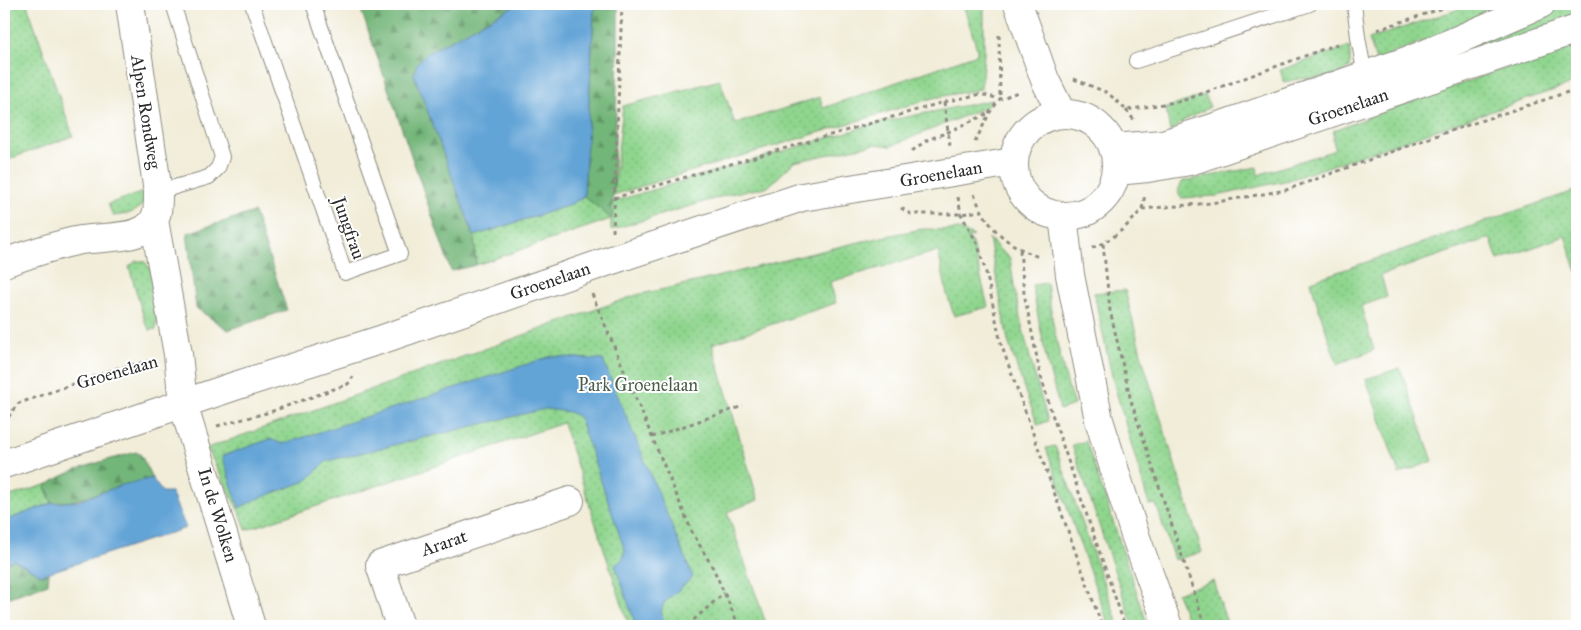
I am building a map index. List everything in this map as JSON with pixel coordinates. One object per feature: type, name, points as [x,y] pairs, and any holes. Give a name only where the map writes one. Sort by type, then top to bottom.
[{"type":"street","name":"Alpen Rondweg","points":[[130,4],[158,192],[158,213],[154,220],[178,354],[183,404]]},
{"type":"street","points":[[1018,4],[1045,80],[1062,114]]},
{"type":"street","name":"Groenelaan","points":[[1114,160],[1228,123],[1418,57],[1541,4]]},
{"type":"street","name":"Groenelaan","points":[[1114,160],[1148,168],[1190,161],[1577,30]]},
{"type":"street","points":[[1062,114],[1078,116],[1094,122],[1105,134],[1114,160],[1110,189],[1098,204],[1082,214],[1063,216],[1043,212],[1027,200],[1016,182],[1013,162],[1018,144],[1028,128],[1044,118],[1062,114]]},
{"type":"street","name":"Groenelaan","points":[[4,464],[392,336],[582,270],[802,197],[1013,162]]},
{"type":"street","points":[[1063,216],[1070,275],[1099,420],[1168,626]]},
{"type":"street","points":[[4,263],[40,250],[80,240],[133,234],[146,229],[154,220]]},
{"type":"street","name":"In de Wolken","points":[[183,404],[251,626]]},
{"type":"street","name":"Ararat","points":[[400,626],[380,565],[570,501]]},
{"type":"lane","points":[[158,192],[209,177],[218,168],[222,157],[172,4]]},
{"type":"lane","name":"Jungfrau","points":[[252,4],[345,273],[400,254],[314,4]]},
{"type":"lane","points":[[1136,61],[1310,4]]},
{"type":"lane","name":"Groenelaan","points":[[1354,4],[1365,76]]},
{"type":"path","points":[[612,260],[622,4]]},
{"type":"path","points":[[1045,80],[1077,79],[1108,93],[1126,110],[1182,101],[1455,4]]},
{"type":"path","points":[[614,198],[944,102],[981,94],[1000,99],[999,32]]},
{"type":"path","points":[[1126,626],[1052,414],[1040,373],[1024,293],[1020,250],[1041,258],[1068,258],[1103,244],[1128,226],[1142,209],[1211,203],[1286,190],[1432,137],[1568,92],[1577,86]]},
{"type":"path","name":"Groenelaan","points":[[910,153],[927,140],[990,112],[1000,99]]},
{"type":"path","points":[[944,102],[953,172],[961,214],[978,245],[1002,344],[1102,626]]},
{"type":"path","name":"Groenelaan","points":[[868,187],[911,214],[961,214],[981,211],[997,233],[1020,250]]},
{"type":"path","points":[[1103,244],[1110,310],[1131,401],[1206,626]]},
{"type":"path","points":[[582,270],[692,532],[713,568],[738,626]]},
{"type":"path","name":"Groenelaan","points":[[4,424],[17,404],[118,368],[178,354]]},
{"type":"path","points":[[652,437],[743,406]]},
{"type":"path","points":[[689,626],[724,593]]},
{"type":"green space","points":[[4,4],[27,4],[73,136],[4,161]]},
{"type":"green space","points":[[359,4],[517,4],[427,53],[474,236],[476,265],[451,271]]},
{"type":"green space","points":[[600,4],[618,4],[612,219],[584,196],[594,10]]},
{"type":"green space","points":[[963,4],[984,5],[984,53],[981,89],[933,98],[613,195],[623,106],[720,80],[735,124],[820,97],[823,108],[977,54]]},
{"type":"green space","points":[[1474,4],[1511,4],[1376,61],[1369,39]]},
{"type":"green space","points":[[1564,4],[1574,4],[1577,16],[1474,55],[1470,41]]},
{"type":"green space","points":[[1577,45],[1577,79],[1566,86],[1289,180],[1217,196],[1181,198],[1178,192],[1183,181],[1257,167],[1258,175],[1332,151],[1335,148],[1333,140],[1334,130],[1491,73]]},
{"type":"green space","points":[[1350,46],[1350,68],[1333,76],[1284,82],[1280,70]]},
{"type":"green space","points":[[1205,95],[1210,107],[1185,120],[1170,132],[1166,108]]},
{"type":"green space","points":[[992,100],[986,107],[891,146],[875,144],[794,162],[768,187],[730,194],[611,230],[611,219],[476,265],[474,236],[570,205],[584,196],[612,218],[612,202],[881,122]]},
{"type":"green space","points":[[1577,190],[1577,272],[1565,236],[1498,260],[1490,238],[1381,275],[1387,297],[1361,306],[1374,350],[1337,364],[1311,281]]},
{"type":"green space","points":[[146,191],[143,203],[136,211],[113,216],[108,204]]},
{"type":"green space","points":[[254,212],[287,310],[228,330],[196,308],[187,233]]},
{"type":"green space","name":"Park Groenelaan","points":[[921,229],[958,229],[974,236],[967,238],[971,241],[974,249],[988,307],[954,316],[947,294],[938,251],[830,282],[836,303],[712,344],[758,500],[727,512],[767,626],[629,626],[563,423],[246,530],[243,520],[207,448],[636,295],[881,237]]},
{"type":"green space","points":[[989,238],[1010,258],[1021,320],[1048,421],[1038,425],[1008,341]]},
{"type":"green space","points":[[136,261],[144,261],[150,268],[157,315],[156,329],[150,330],[145,322],[129,267]]},
{"type":"green space","points":[[1047,283],[1057,345],[1074,405],[1060,410],[1046,358],[1032,285]]},
{"type":"green space","points":[[1125,290],[1143,361],[1202,552],[1174,560],[1156,504],[1149,505],[1113,381],[1094,293]]},
{"type":"green space","points":[[1400,368],[1433,461],[1399,474],[1366,379]]},
{"type":"green space","points":[[1086,441],[1148,626],[1133,626],[1072,445]]},
{"type":"green space","points":[[1055,446],[1119,626],[1109,626],[1046,448]]},
{"type":"green space","points":[[136,452],[141,455],[152,478],[72,501],[52,503],[45,487],[54,481],[76,470]]},
{"type":"green space","points":[[51,483],[45,487],[52,503],[4,521],[4,498]]},
{"type":"green space","points":[[14,560],[41,575],[49,573],[48,584],[4,599],[4,564]]},
{"type":"green space","points":[[1213,581],[1228,626],[1189,626],[1177,593]]},
{"type":"water","points":[[517,4],[600,4],[594,11],[584,196],[570,205],[474,236],[414,75],[417,63],[427,53]]},
{"type":"water","points":[[552,356],[603,360],[693,577],[664,603],[661,612],[666,626],[636,626],[615,565],[622,560],[625,551],[579,417],[569,412],[545,409],[327,461],[306,481],[239,508],[222,456],[270,439],[283,444]]},
{"type":"water","points":[[152,478],[162,492],[171,492],[186,528],[41,575],[14,560],[4,564],[4,521],[52,503],[78,501],[122,485]]}]
